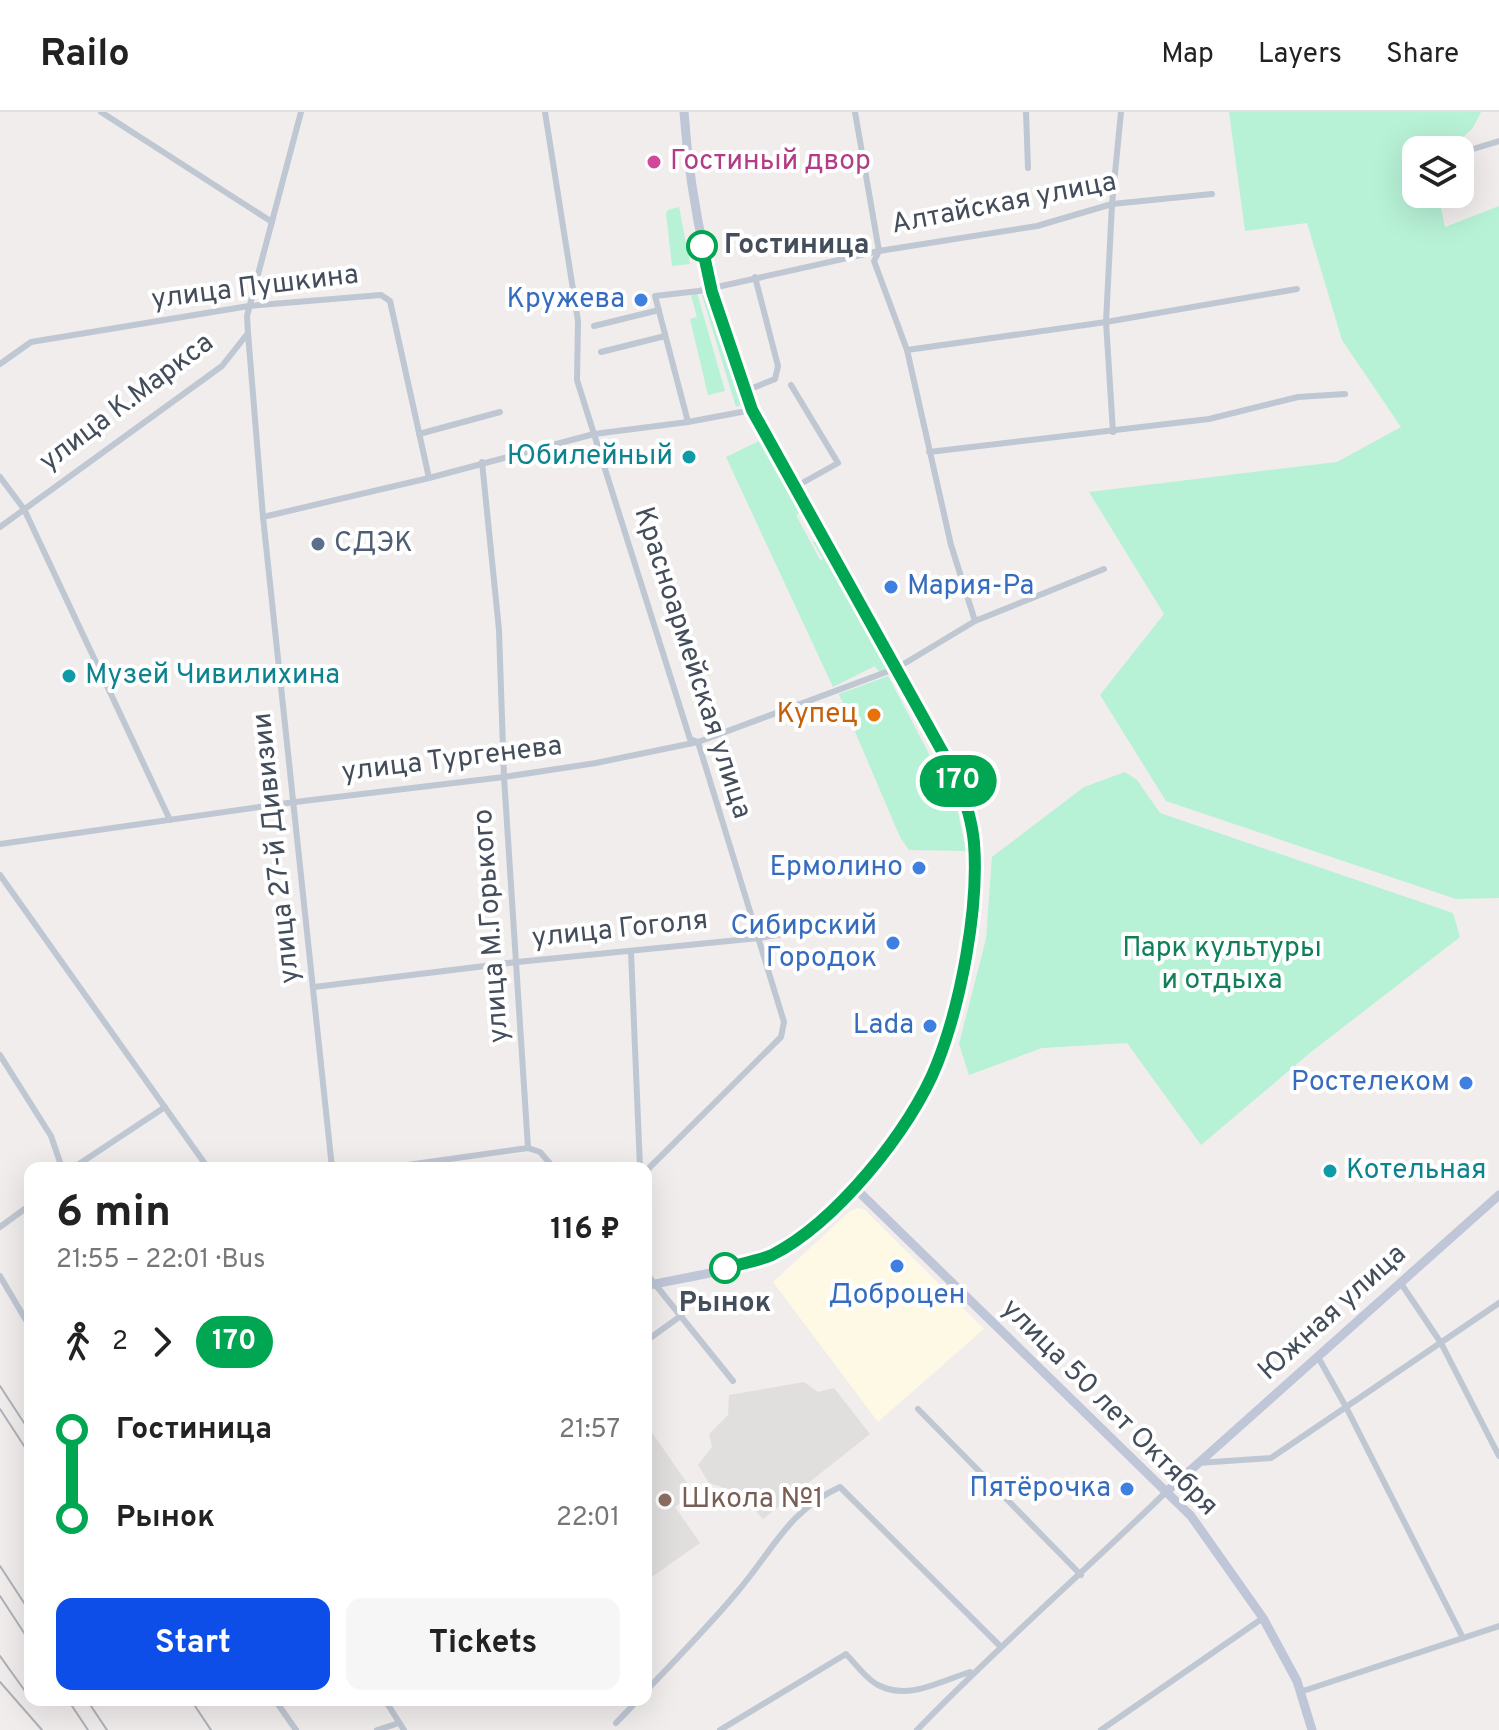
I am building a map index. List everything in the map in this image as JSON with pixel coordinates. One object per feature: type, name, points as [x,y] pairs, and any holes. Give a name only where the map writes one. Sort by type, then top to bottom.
[{"type":"main road","points":[[652,1285],[770,1256],[813,1229],[856,1189],[909,1116],[936,1067],[956,1000],[970,923],[975,868],[969,809],[957,778],[752,410],[711,288],[688,168],[684,112]]},
{"type":"main road","name":"улица 50 лет Октября","points":[[856,1189],[1191,1516],[1263,1618],[1300,1692],[1312,1730]]},
{"type":"main road","name":"Южная улица","points":[[1166,1492],[1499,1195]]},
{"type":"street","points":[[101,112],[272,222]]},
{"type":"street","name":"улица К.Маркса","points":[[0,527],[222,366],[248,333],[249,306],[301,112]]},
{"type":"street","name":"Красноармейская улица","points":[[545,112],[578,321],[577,380],[690,739],[698,742],[784,1022],[781,1037],[652,1165]]},
{"type":"street","points":[[855,112],[879,251],[874,261],[907,350],[951,545],[975,621]]},
{"type":"street","points":[[1026,112],[1028,168]]},
{"type":"street","points":[[1113,432],[1106,322],[1112,204],[1121,112]]},
{"type":"street","points":[[1474,149],[1499,141]]},
{"type":"street","name":"Алтайская улица","points":[[659,310],[655,296],[711,288],[879,251],[1037,226],[1112,204],[1212,194]]},
{"type":"street","points":[[745,391],[775,379],[778,366],[755,277]]},
{"type":"street","points":[[907,350],[1106,322],[1297,289]]},
{"type":"street","name":"улица Пушкина","points":[[0,364],[31,342],[249,306],[381,295],[390,301],[429,478]]},
{"type":"street","points":[[594,326],[659,310],[688,422]]},
{"type":"street","name":"улица 27-й Дивизии","points":[[248,333],[263,517],[331,1162]]},
{"type":"street","points":[[601,352],[665,336]]},
{"type":"street","points":[[791,385],[838,463],[795,487]]},
{"type":"street","points":[[929,452],[1209,419],[1298,397],[1345,394]]},
{"type":"street","points":[[263,517],[429,478],[594,434],[752,410]]},
{"type":"street","points":[[419,434],[500,412]]},
{"type":"street","name":"улица М.Горького","points":[[482,462],[499,630],[504,777],[528,1148]]},
{"type":"street","points":[[0,477],[24,509],[170,820]]},
{"type":"street","name":"улица Тургенева","points":[[0,844],[295,802],[504,777],[596,763],[698,742],[897,668],[975,621],[1104,569]]},
{"type":"street","points":[[0,875],[204,1162]]},
{"type":"street","name":"улица Гоголя","points":[[314,987],[517,962],[759,938],[834,926]]},
{"type":"street","points":[[631,952],[640,1162]]},
{"type":"street","points":[[0,1055],[51,1136],[60,1162]]},
{"type":"street","points":[[82,1162],[165,1107]]},
{"type":"street","points":[[429,1162],[528,1148],[540,1152],[549,1162]]},
{"type":"street","points":[[0,1227],[24,1209]]},
{"type":"street","points":[[0,1276],[24,1317]]},
{"type":"street","points":[[1400,1281],[1441,1343],[1499,1456]]},
{"type":"street","points":[[652,1286],[682,1315],[733,1381]]},
{"type":"street","points":[[1196,1463],[1271,1458],[1499,1303]]},
{"type":"street","points":[[652,1337],[682,1315]]},
{"type":"street","points":[[1318,1357],[1463,1638]]},
{"type":"street","points":[[918,1409],[1081,1575]]},
{"type":"street","points":[[652,1685],[739,1591],[782,1532],[818,1497],[840,1487],[1000,1646]]},
{"type":"street","points":[[917,1730],[1000,1646],[1081,1575],[1166,1492]]},
{"type":"street","points":[[1101,1730],[1263,1618]]},
{"type":"street","points":[[1300,1692],[1499,1626]]},
{"type":"street","points":[[720,1730],[846,1654],[877,1684],[900,1692],[916,1691],[974,1671]]},
{"type":"street","points":[[279,1706],[296,1730]]},
{"type":"street","points":[[389,1706],[404,1730]]},
{"type":"street","points":[[616,1723],[632,1706]]},
{"type":"street","points":[[377,1730],[399,1723]]},
{"type":"shaded area","points":[[857,1208],[864,1209],[984,1329],[878,1422],[773,1282]]},
{"type":"shaded area","points":[[804,1382],[818,1392],[834,1388],[870,1434],[763,1519],[740,1493],[709,1483],[698,1465],[712,1447],[709,1434],[728,1415],[729,1395]]},
{"type":"shaded area","name":"Школа №1","points":[[652,1433],[694,1493],[675,1507],[700,1543],[652,1577]]},
{"type":"green space","points":[[1229,112],[1481,112],[1473,128],[1464,136],[1402,136],[1402,208],[1441,208],[1445,227],[1499,206],[1499,898],[1456,899],[1166,801],[1100,695],[1164,614],[1089,492],[1337,462],[1401,427],[1342,340],[1307,223],[1245,231]]},
{"type":"green space","points":[[679,207],[690,264],[672,266],[666,213]]},
{"type":"green space","points":[[697,293],[725,391],[708,395],[690,319],[697,317],[691,295]]},
{"type":"green space","points":[[709,294],[726,360],[743,404],[736,407],[702,295]]},
{"type":"green space","points":[[759,441],[800,513],[796,515],[820,560],[823,559],[813,542],[817,539],[890,667],[879,672],[875,666],[833,687],[726,457]]},
{"type":"green space","points":[[888,676],[957,807],[966,851],[909,850],[900,837],[839,694]]},
{"type":"green space","name":"Парк культуры и отдыха","points":[[1125,772],[1137,780],[1160,813],[1453,913],[1460,937],[1311,1052],[1201,1145],[1127,1043],[1042,1048],[969,1075],[959,1044],[986,939],[992,857],[1084,787]]},
{"type":"railway","points":[[0,1386],[24,1423]]},
{"type":"railway","points":[[0,1409],[24,1446]]},
{"type":"railway","points":[[0,1566],[24,1603]]},
{"type":"railway","points":[[0,1596],[24,1633]]},
{"type":"railway","points":[[0,1656],[24,1690]]},
{"type":"railway","points":[[0,1682],[42,1730]]},
{"type":"railway","points":[[72,1706],[88,1730]]},
{"type":"railway","points":[[91,1706],[107,1730]]},
{"type":"railway","points":[[195,1706],[211,1730]]},
{"type":"bus line","name":"170","points":[[702,246],[712,292],[752,410],[957,778],[969,809],[975,868],[967,945],[953,1016],[936,1067],[909,1116],[856,1189],[813,1229],[770,1256],[725,1268]]},
{"type":"place","name":"Гостиный двор","points":[[654,162]]},
{"type":"place","name":"Гостиница","points":[[702,246]]},
{"type":"place","name":"Кружева","points":[[641,300]]},
{"type":"place","name":"Юбилейный","points":[[689,457]]},
{"type":"place","name":"СДЭК","points":[[318,544]]},
{"type":"place","name":"Мария-Ра","points":[[891,587]]},
{"type":"place","name":"Музей Чивилихина","points":[[69,676]]},
{"type":"place","name":"Купец","points":[[874,715]]},
{"type":"place","name":"Ермолино","points":[[919,868]]},
{"type":"place","name":"Сибирский Городок","points":[[893,943]]},
{"type":"place","name":"Lada","points":[[930,1026]]},
{"type":"place","name":"Ростелеком","points":[[1466,1083]]},
{"type":"place","name":"Котельная","points":[[1330,1171]]},
{"type":"place","name":"Доброцен","points":[[897,1266]]},
{"type":"place","name":"Рынок","points":[[725,1268]]},
{"type":"place","name":"Пятёрочка","points":[[1127,1489]]},
{"type":"place","name":"Школа №1","points":[[665,1500]]}]
